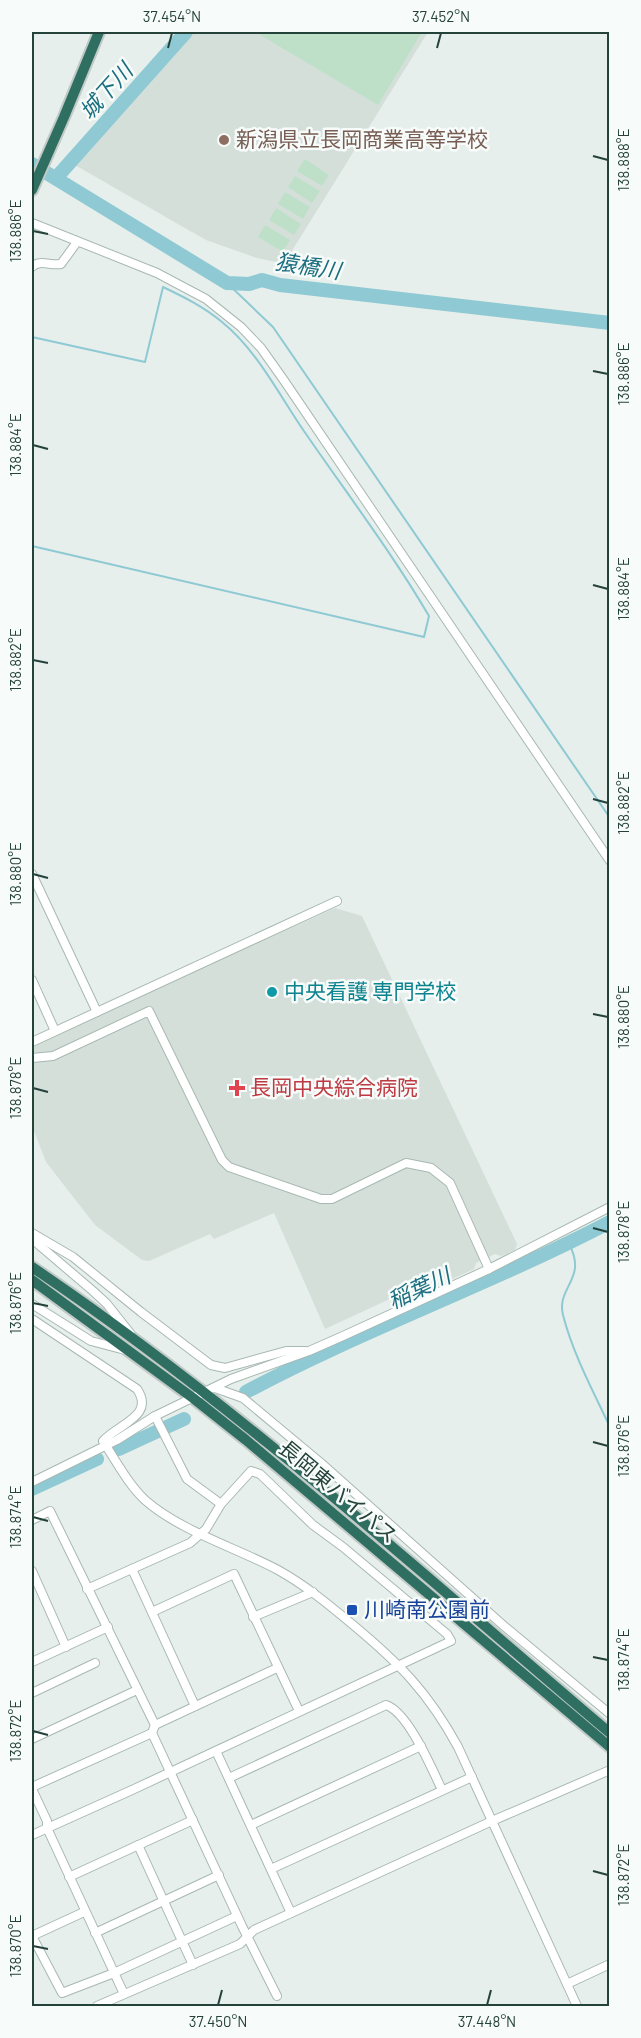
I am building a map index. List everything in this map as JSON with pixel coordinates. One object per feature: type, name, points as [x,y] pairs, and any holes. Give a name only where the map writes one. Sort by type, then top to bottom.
[{"type":"highway","points":[[33,187],[99,32]]},
{"type":"highway","points":[[32,1262],[74,1295]]},
{"type":"highway","name":"長岡東バイパス","points":[[32,1267],[137,1342],[210,1390],[609,1733]]},
{"type":"highway","name":"長岡東バイパス","points":[[32,1280],[193,1398],[316,1497],[609,1748]]},
{"type":"street","points":[[32,223],[157,273],[190,290],[224,313],[261,348],[609,861]]},
{"type":"street","points":[[32,267],[41,263],[61,264],[76,242]]},
{"type":"street","points":[[32,874],[97,1012]]},
{"type":"street","points":[[32,1042],[337,901]]},
{"type":"street","points":[[32,980],[55,1031]]},
{"type":"street","points":[[32,1058],[53,1056],[149,1011],[222,1160],[229,1167],[321,1200],[332,1199],[406,1163],[431,1168],[450,1183],[489,1269]]},
{"type":"street","points":[[32,1482],[158,1420],[193,1398],[254,1370],[309,1351],[489,1269],[609,1206]]},
{"type":"street","points":[[32,1233],[73,1257],[211,1365],[225,1368],[286,1351],[309,1351]]},
{"type":"street","points":[[32,1239],[100,1297],[137,1342]]},
{"type":"street","points":[[32,1304],[91,1341],[129,1352]]},
{"type":"street","points":[[32,1319],[137,1389],[141,1395],[142,1409],[103,1441],[124,1474],[145,1499],[167,1516],[277,1570],[313,1592],[400,1665],[435,1708],[458,1747],[577,2007]]},
{"type":"street","points":[[210,1390],[243,1398],[313,1455],[504,1626],[609,1714]]},
{"type":"street","points":[[158,1420],[187,1479],[221,1504]]},
{"type":"street","points":[[32,1835],[451,1641],[447,1634],[313,1525],[260,1474],[251,1471],[221,1504],[202,1533],[190,1543],[87,1589]]},
{"type":"street","points":[[32,1520],[50,1511],[108,1627],[193,1820],[277,1996]]},
{"type":"street","points":[[132,1569],[195,1706]]},
{"type":"street","points":[[32,1571],[66,1647]]},
{"type":"street","points":[[152,1612],[234,1574],[299,1712]]},
{"type":"street","points":[[253,1617],[313,1592]]},
{"type":"street","points":[[32,1662],[108,1627]]},
{"type":"street","points":[[32,1693],[95,1663]]},
{"type":"street","points":[[124,1994],[84,1911],[32,1788],[195,1706],[277,1668]]},
{"type":"street","points":[[32,1739],[137,1690]]},
{"type":"street","points":[[229,1778],[386,1705],[394,1707],[421,1746],[442,1790]]},
{"type":"street","points":[[251,1825],[421,1746]]},
{"type":"street","points":[[216,1751],[291,1913]]},
{"type":"street","points":[[97,2007],[240,1944],[254,1930],[609,1770]]},
{"type":"street","points":[[271,1869],[472,1777]]},
{"type":"street","points":[[69,1877],[193,1820]]},
{"type":"street","points":[[138,1845],[193,1965]]},
{"type":"street","points":[[95,1933],[219,1875]]},
{"type":"street","points":[[84,1911],[32,1936],[62,1992],[114,1972],[237,1916]]},
{"type":"street","points":[[567,1984],[609,1964]]},
{"type":"shaded area","name":"新潟県立長岡商業高等学校","points":[[185,32],[428,32],[285,262],[257,258],[206,240],[66,160],[119,107]]},
{"type":"shaded area","name":"長岡中央綜合病院","points":[[335,908],[362,916],[517,1244],[515,1250],[501,1256],[495,1254],[476,1263],[474,1269],[395,1305],[392,1298],[325,1329],[274,1213],[214,1239],[210,1234],[149,1261],[142,1260],[95,1225],[46,1162],[32,1126],[32,1049],[33,1046]]},
{"type":"green space","points":[[255,32],[422,32],[378,105]]},
{"type":"green space","points":[[305,159],[329,175],[322,186],[297,171]]},
{"type":"green space","points":[[295,176],[320,191],[312,203],[288,187]]},
{"type":"green space","points":[[285,192],[310,207],[303,219],[278,204]]},
{"type":"green space","points":[[276,208],[301,224],[294,235],[269,220]]},
{"type":"green space","points":[[265,225],[290,240],[283,252],[258,237]]},
{"type":"waterway","name":"城下川","points":[[56,178],[186,32]]},
{"type":"waterway","name":"猿橋川","points":[[32,164],[227,283],[249,284],[262,280],[280,285],[610,323]]},
{"type":"waterway","points":[[227,283],[273,327],[610,818]]},
{"type":"waterway","points":[[32,337],[145,362],[163,287],[208,312],[235,334],[258,360],[429,616],[424,637],[32,546]]},
{"type":"waterway","name":"稲葉川","points":[[246,1392],[610,1222]]},
{"type":"waterway","points":[[569,1244],[575,1266],[562,1305],[563,1315],[578,1358],[610,1427]]},
{"type":"waterway","name":"稲葉川","points":[[119,1449],[184,1419]]},
{"type":"waterway","name":"稲葉川","points":[[32,1489],[97,1459]]},
{"type":"place","name":"新潟県立長岡商業高等学校","points":[[224,140]]},
{"type":"place","name":"中央看護 専門学校","points":[[272,992]]},
{"type":"place","name":"長岡中央綜合病院","points":[[237,1088]]},
{"type":"place","name":"川崎南公園前","points":[[352,1610]]}]
